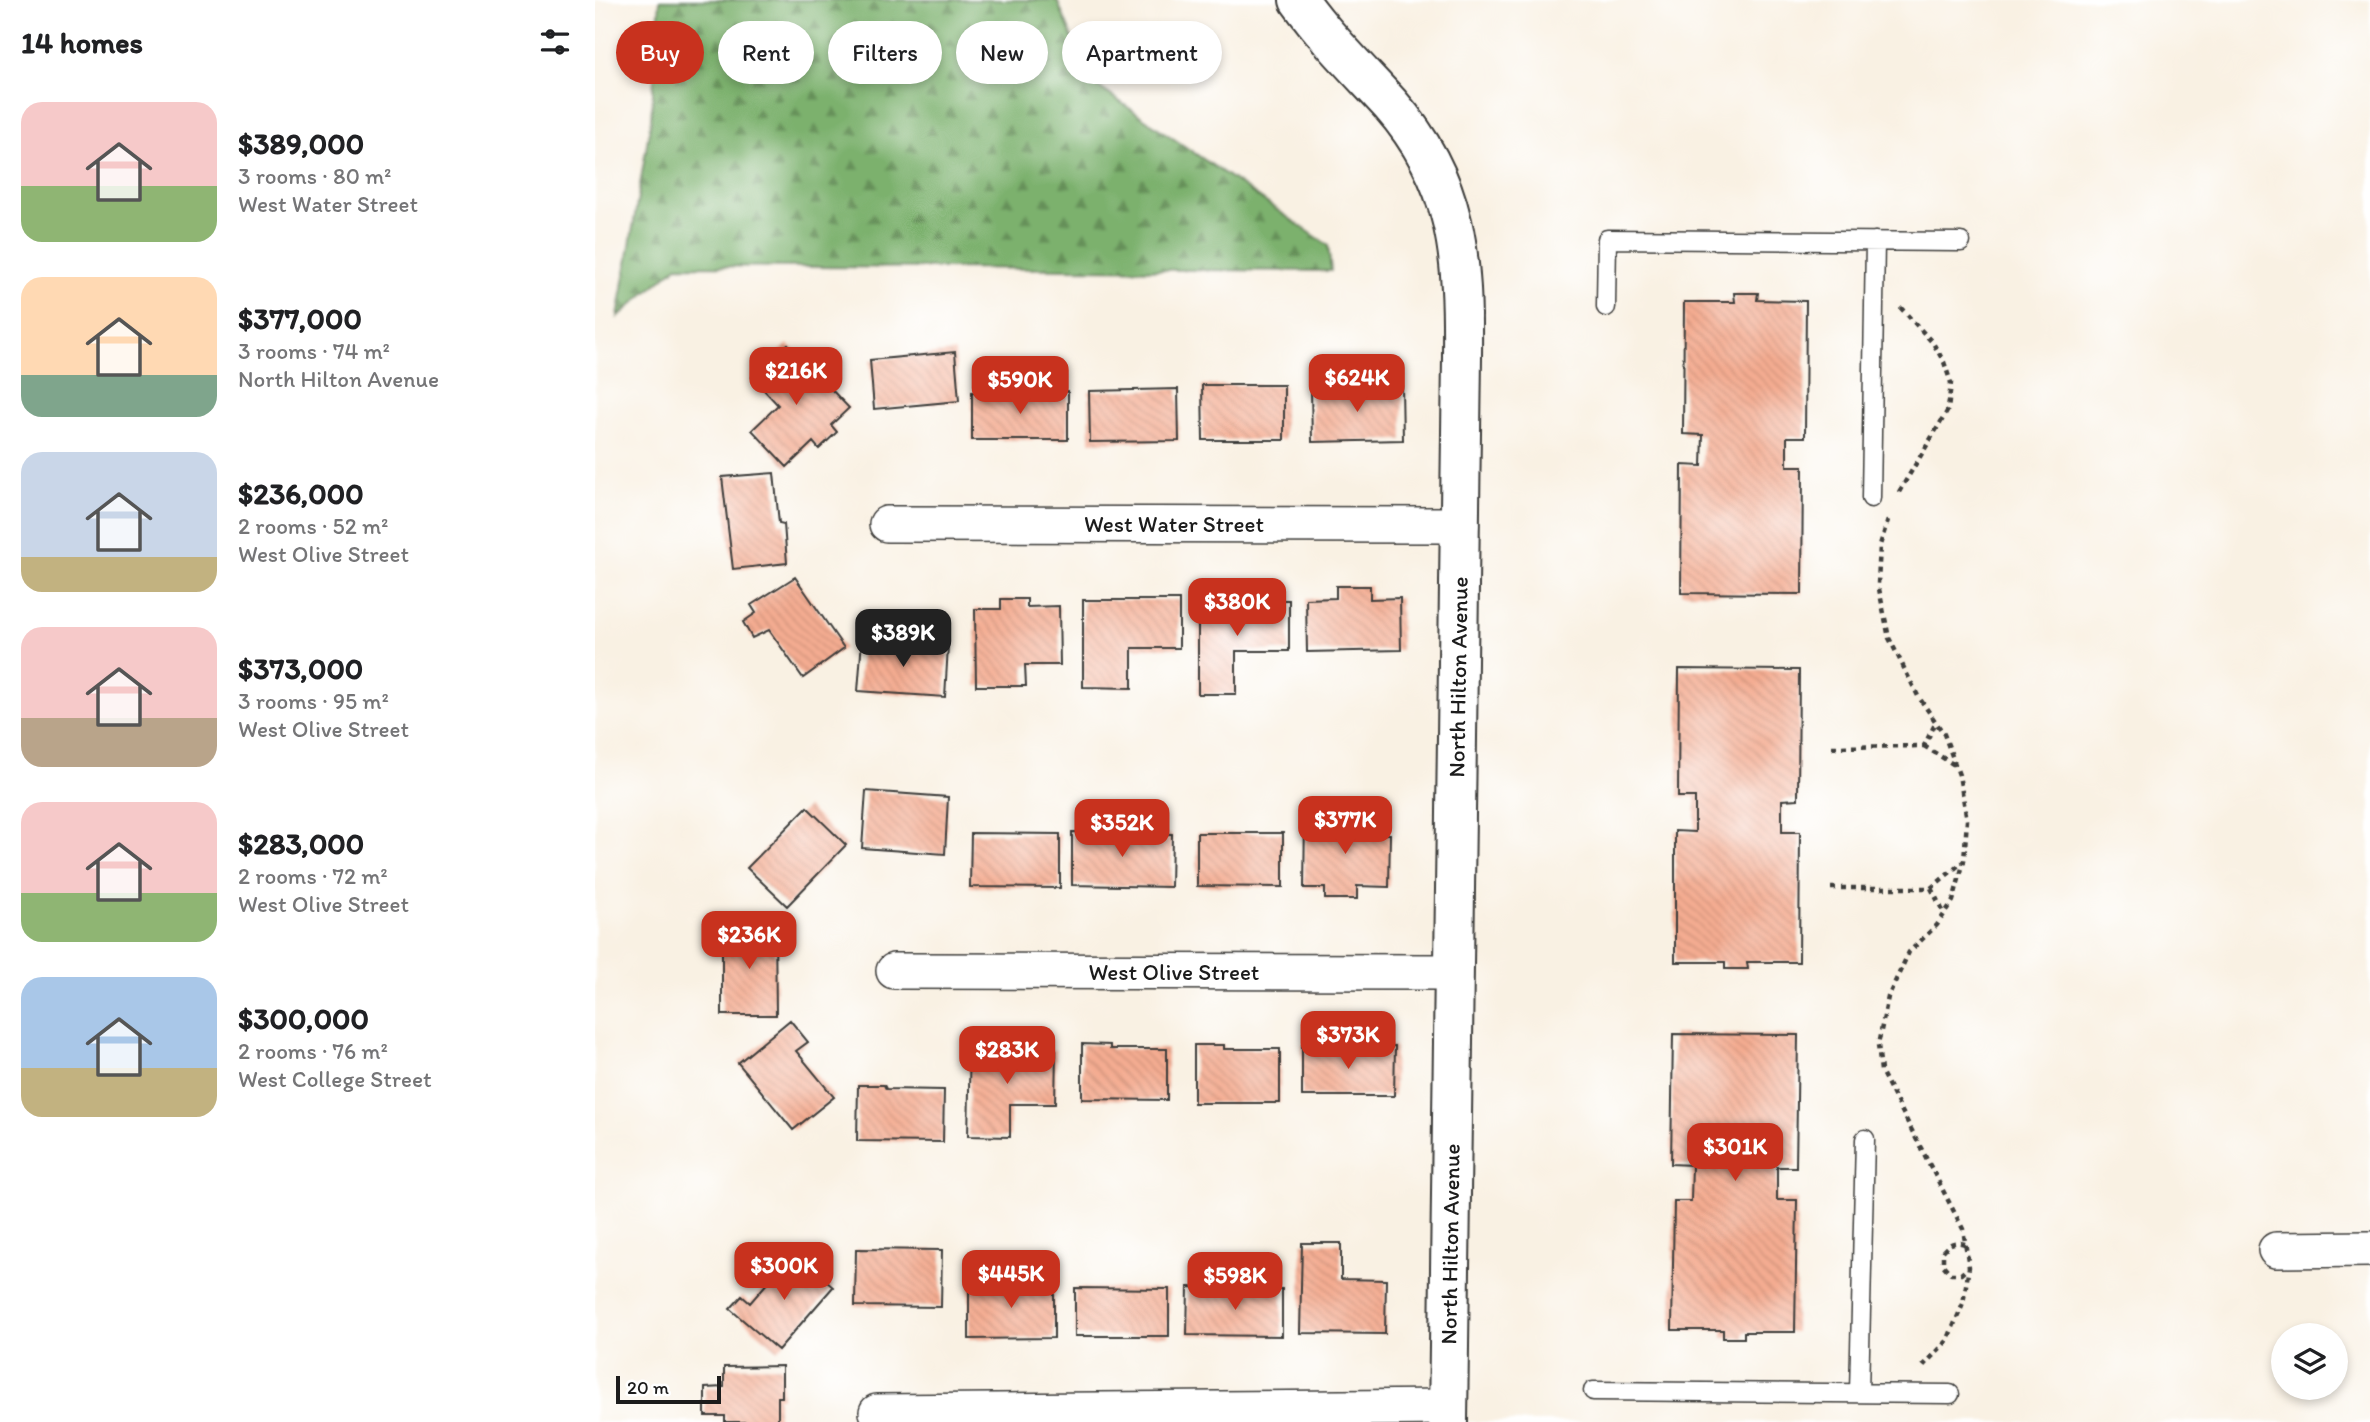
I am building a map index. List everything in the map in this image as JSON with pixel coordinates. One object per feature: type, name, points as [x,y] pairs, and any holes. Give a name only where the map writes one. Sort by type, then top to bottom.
[{"type":"street","name":"North Hilton Avenue","points":[[1299,0],[1321,30],[1391,106],[1420,144],[1441,183],[1453,219],[1460,261],[1463,321],[1461,525],[1448,1414]]},
{"type":"street","name":"West Water Street","points":[[887,524],[1461,525]]},
{"type":"street","name":"West Olive Street","points":[[894,971],[1454,972]]},
{"type":"street","points":[[2276,1250],[2370,1249]]},
{"type":"street","points":[[877,1412],[1448,1414]]},
{"type":"lane","points":[[1606,307],[1607,239],[1961,242]]},
{"type":"lane","points":[[1871,498],[1875,241]]},
{"type":"lane","points":[[1859,1393],[1865,1139]]},
{"type":"lane","points":[[1593,1391],[1950,1394]]},
{"type":"path","points":[[1874,287],[1906,312],[1933,343],[1944,362],[1951,383],[1948,410],[1894,500]]},
{"type":"path","points":[[1886,1393],[1915,1374],[1947,1341],[1963,1304],[1969,1267],[1963,1229],[1881,1071],[1878,1045],[1888,997],[1909,952],[1937,925],[1953,901],[1964,861],[1968,820],[1956,766],[1944,734],[1918,695],[1889,638],[1878,584],[1880,545],[1891,512]]},
{"type":"path","points":[[1924,746],[1936,722]]},
{"type":"path","points":[[1832,747],[1924,746],[1956,766]]},
{"type":"path","points":[[1831,888],[1931,888],[1964,861]]},
{"type":"path","points":[[1931,888],[1944,913]]},
{"type":"path","points":[[1965,1244],[1949,1244],[1943,1251],[1943,1265],[1951,1273],[1961,1274],[1969,1267]]},
{"type":"green space","points":[[660,0],[1057,0],[1066,21],[1062,21],[1062,84],[1094,84],[1328,245],[1331,271],[677,266],[618,317],[651,119],[654,84],[704,84],[704,21],[658,21]]},
{"type":"building","points":[[1734,293],[1758,293],[1757,300],[1806,301],[1805,437],[1787,437],[1787,466],[1803,466],[1802,594],[1681,593],[1682,465],[1702,466],[1703,435],[1683,434],[1684,302],[1735,302]]},
{"type":"building","points":[[788,344],[849,408],[831,425],[837,432],[819,449],[813,442],[787,467],[752,430],[778,405],[752,377]]},
{"type":"building","points":[[955,352],[959,401],[874,409],[870,360]]},
{"type":"building","points":[[1202,385],[1284,385],[1284,440],[1203,440]]},
{"type":"building","points":[[1402,386],[1403,440],[1312,442],[1311,388]]},
{"type":"building","points":[[1178,389],[1179,441],[1090,442],[1089,391]]},
{"type":"building","points":[[1068,391],[1068,440],[972,440],[972,392]]},
{"type":"building","points":[[774,473],[779,523],[784,524],[787,563],[733,569],[722,477]]},
{"type":"building","points":[[795,577],[844,648],[803,678],[769,630],[752,638],[743,622],[756,613],[751,605]]},
{"type":"building","points":[[1336,586],[1370,586],[1370,599],[1400,598],[1401,650],[1307,652],[1306,599],[1336,598]]},
{"type":"building","points":[[1001,599],[1027,599],[1027,607],[1059,606],[1060,665],[1025,665],[1026,686],[976,686],[975,609],[1001,609]]},
{"type":"building","points":[[1083,600],[1179,600],[1179,648],[1132,648],[1132,688],[1083,687]]},
{"type":"building","points":[[1198,600],[1289,600],[1289,651],[1236,651],[1236,694],[1198,694]]},
{"type":"building","points":[[862,640],[948,646],[945,697],[858,691]]},
{"type":"building","points":[[1679,669],[1799,670],[1798,799],[1782,800],[1782,832],[1800,832],[1799,962],[1747,962],[1748,969],[1725,969],[1725,962],[1675,962],[1675,831],[1695,832],[1695,797],[1678,797]]},
{"type":"building","points":[[866,791],[948,797],[945,854],[862,848]]},
{"type":"building","points":[[807,807],[846,845],[787,906],[747,868]]},
{"type":"building","points":[[1305,817],[1370,817],[1370,834],[1390,834],[1389,887],[1357,886],[1357,899],[1325,899],[1325,888],[1304,888]]},
{"type":"building","points":[[1072,832],[1172,834],[1171,887],[1072,885]]},
{"type":"building","points":[[971,833],[1060,834],[1060,888],[970,887]]},
{"type":"building","points":[[1197,833],[1283,833],[1283,887],[1197,886]]},
{"type":"building","points":[[722,927],[775,927],[776,1015],[722,1015]]},
{"type":"building","points":[[790,1020],[808,1042],[796,1051],[834,1097],[793,1130],[738,1063]]},
{"type":"building","points":[[1673,1034],[1798,1035],[1796,1167],[1777,1167],[1777,1200],[1797,1200],[1795,1332],[1744,1332],[1744,1338],[1723,1338],[1723,1330],[1672,1330],[1674,1201],[1691,1201],[1692,1165],[1671,1164]]},
{"type":"building","points":[[1082,1044],[1110,1045],[1110,1049],[1167,1049],[1167,1100],[1082,1099]]},
{"type":"building","points":[[970,1045],[999,1046],[1000,1049],[1056,1050],[1055,1104],[1010,1104],[1010,1137],[968,1136]]},
{"type":"building","points":[[1194,1045],[1224,1045],[1224,1049],[1280,1049],[1280,1103],[1194,1103]]},
{"type":"building","points":[[1302,1045],[1395,1046],[1394,1096],[1302,1096]]},
{"type":"building","points":[[858,1085],[884,1085],[886,1089],[944,1090],[943,1142],[857,1141]]},
{"type":"building","points":[[1302,1243],[1341,1243],[1341,1279],[1386,1280],[1385,1334],[1300,1333]]},
{"type":"building","points":[[856,1249],[942,1250],[941,1307],[855,1306]]},
{"type":"building","points":[[793,1253],[833,1287],[778,1350],[730,1309],[742,1296],[750,1303]]},
{"type":"building","points":[[969,1281],[1054,1282],[1054,1338],[969,1339]]},
{"type":"building","points":[[1188,1287],[1282,1289],[1282,1336],[1187,1335]]},
{"type":"building","points":[[1075,1288],[1169,1289],[1169,1336],[1075,1336]]},
{"type":"building","points":[[782,1366],[782,1397],[778,1397],[778,1422],[725,1422],[725,1416],[705,1416],[705,1388],[724,1387],[724,1367]]}]
